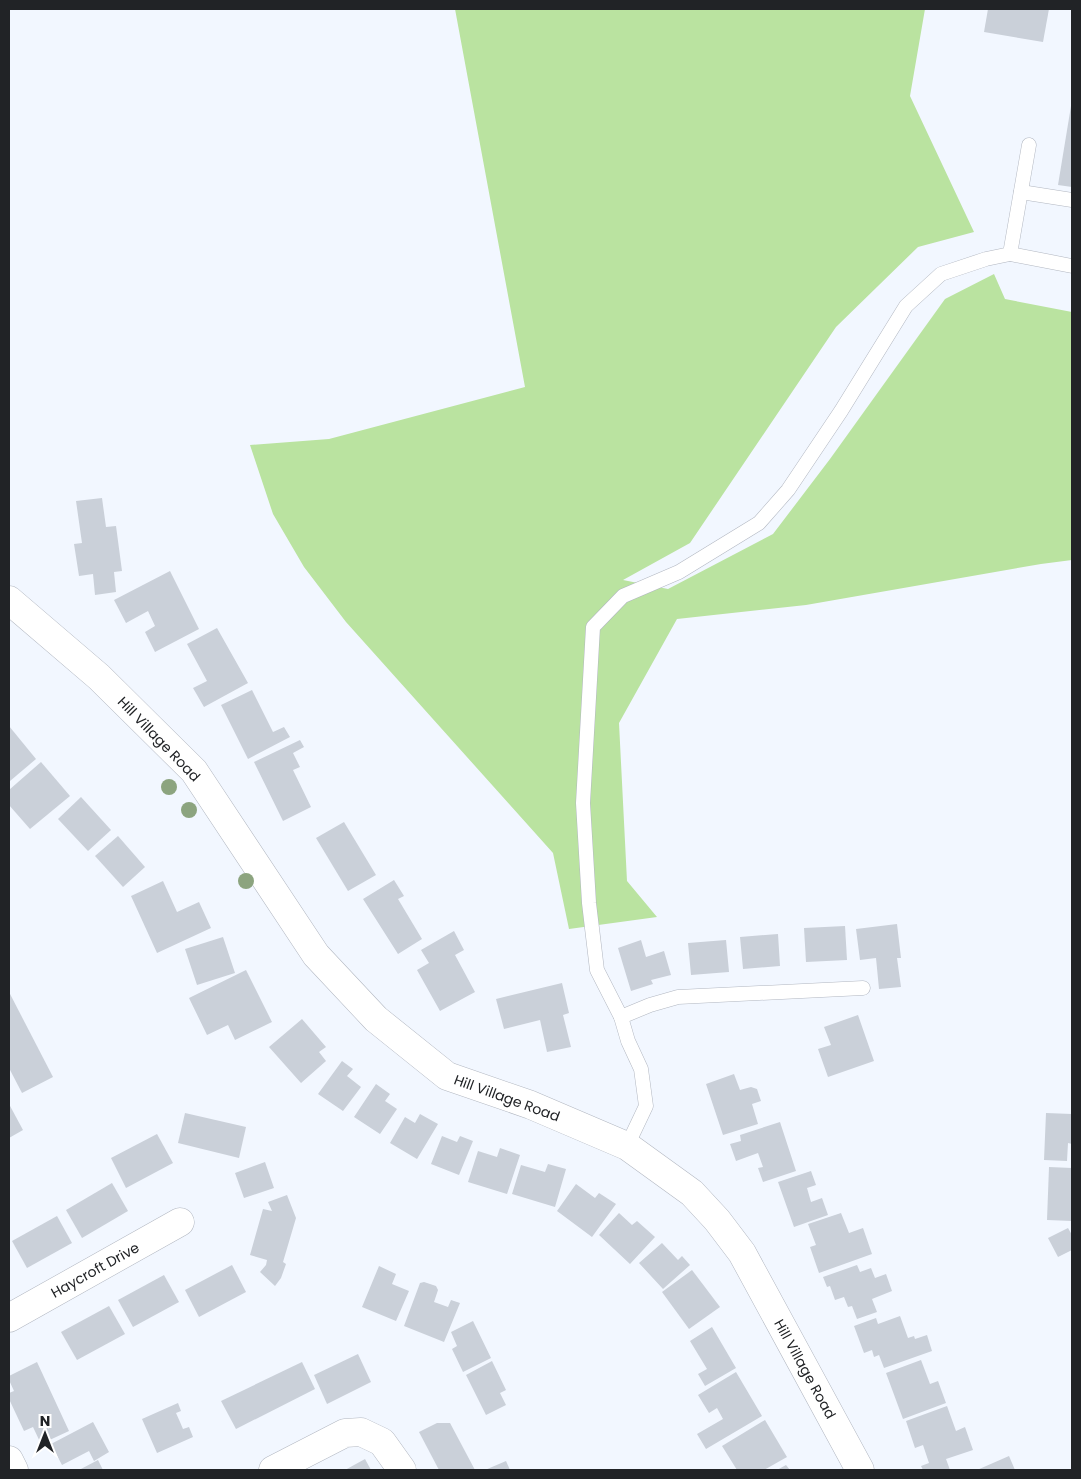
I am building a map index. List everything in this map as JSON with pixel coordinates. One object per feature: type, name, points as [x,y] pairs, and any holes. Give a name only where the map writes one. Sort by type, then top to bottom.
[{"type":"street","name":"Hill Village Road","points":[[9,600],[99,677],[194,771],[316,955],[376,1019],[446,1076],[531,1105],[627,1146],[692,1193],[717,1220],[742,1253],[860,1470]]},
{"type":"street","name":"Haycroft Drive","points":[[9,1318],[180,1222]]},
{"type":"street","points":[[273,1470],[345,1433],[361,1432],[382,1442],[402,1470]]},
{"type":"street","points":[[9,1460],[14,1470]]},
{"type":"lane","points":[[1010,254],[1029,145]]},
{"type":"lane","points":[[1021,192],[1072,200]]},
{"type":"lane","points":[[627,1146],[646,1106],[641,1069],[628,1041],[621,1017],[596,970],[589,904],[583,803],[594,627],[623,596],[679,572],[759,523],[788,490],[842,411],[906,306],[941,274],[986,259],[1010,254],[1072,266]]},
{"type":"lane","points":[[621,1017],[650,1005],[678,997],[863,988]]},
{"type":"green space","points":[[455,9],[925,9],[910,96],[974,232],[918,247],[836,327],[690,543],[623,580],[668,589],[773,534],[830,459],[945,299],[994,274],[1005,299],[1072,312],[1072,560],[806,605],[677,619],[619,723],[627,881],[657,917],[569,929],[553,853],[346,622],[304,567],[273,514],[250,445],[329,439],[525,387]]},
{"type":"building","points":[[988,9],[1049,9],[1043,42],[984,32]]},
{"type":"building","points":[[1072,106],[1072,187],[1058,185]]},
{"type":"building","points":[[102,498],[106,527],[116,526],[122,571],[114,572],[116,592],[95,595],[93,574],[79,576],[74,544],[82,543],[76,501]]},
{"type":"building","points":[[170,571],[199,629],[155,652],[145,632],[155,626],[148,611],[126,623],[114,600]]},
{"type":"building","points":[[217,628],[248,683],[204,707],[193,688],[207,681],[187,644]]},
{"type":"building","points":[[252,690],[273,732],[284,727],[290,737],[248,759],[221,705]]},
{"type":"building","points":[[9,726],[36,759],[10,781],[9,779]]},
{"type":"building","points":[[300,740],[304,747],[293,753],[300,767],[293,770],[311,807],[283,821],[254,762]]},
{"type":"building","points":[[41,762],[70,796],[30,829],[9,805],[9,790]]},
{"type":"building","points":[[81,797],[111,830],[88,851],[58,819]]},
{"type":"building","points":[[344,822],[376,875],[348,891],[316,838]]},
{"type":"building","points":[[118,836],[145,867],[123,887],[95,856]]},
{"type":"building","points":[[394,880],[404,896],[398,899],[422,939],[398,954],[363,899]]},
{"type":"building","points":[[163,881],[177,912],[199,902],[211,928],[157,953],[131,896]]},
{"type":"building","points":[[897,924],[901,958],[897,958],[901,987],[879,989],[876,958],[860,960],[856,929]]},
{"type":"building","points":[[845,926],[847,960],[806,962],[804,928]]},
{"type":"building","points":[[454,931],[464,950],[455,955],[475,992],[440,1011],[417,970],[429,963],[421,950]]},
{"type":"building","points":[[778,934],[780,966],[743,969],[740,937]]},
{"type":"building","points":[[223,937],[235,973],[197,985],[185,949]]},
{"type":"building","points":[[641,940],[646,957],[664,951],[671,975],[651,980],[653,984],[631,991],[618,948]]},
{"type":"building","points":[[726,940],[729,972],[691,975],[688,943]]},
{"type":"building","points":[[246,970],[272,1022],[235,1040],[228,1025],[207,1035],[189,998]]},
{"type":"building","points":[[562,983],[569,1013],[563,1015],[571,1047],[547,1052],[540,1020],[504,1029],[496,999]]},
{"type":"building","points":[[9,992],[53,1077],[22,1093],[9,1068]]},
{"type":"building","points":[[858,1015],[874,1061],[828,1077],[818,1049],[831,1045],[824,1027]]},
{"type":"building","points":[[302,1019],[326,1047],[319,1052],[326,1061],[301,1083],[269,1047]]},
{"type":"building","points":[[342,1061],[353,1069],[347,1076],[361,1087],[343,1111],[318,1094]]},
{"type":"building","points":[[734,1074],[740,1090],[751,1087],[757,1089],[761,1101],[752,1104],[758,1124],[723,1135],[706,1084]]},
{"type":"building","points":[[376,1084],[390,1094],[385,1101],[397,1109],[380,1134],[354,1117]]},
{"type":"building","points":[[9,1104],[23,1130],[9,1138]]},
{"type":"building","points":[[185,1113],[246,1127],[239,1158],[178,1143]]},
{"type":"building","points":[[1046,1113],[1072,1114],[1072,1144],[1068,1143],[1067,1161],[1044,1160]]},
{"type":"building","points":[[420,1114],[438,1124],[417,1159],[390,1143],[405,1117],[415,1123]]},
{"type":"building","points":[[780,1122],[796,1171],[763,1182],[758,1168],[763,1167],[758,1153],[736,1161],[730,1144],[741,1141],[740,1135]]},
{"type":"building","points":[[157,1134],[173,1163],[126,1188],[111,1158]]},
{"type":"building","points":[[442,1136],[457,1142],[460,1136],[473,1141],[459,1175],[431,1164]]},
{"type":"building","points":[[500,1148],[520,1155],[507,1194],[468,1182],[478,1151],[497,1157]]},
{"type":"building","points":[[265,1162],[274,1188],[244,1198],[235,1173]]},
{"type":"building","points":[[548,1164],[566,1169],[555,1207],[512,1194],[521,1165],[545,1172]]},
{"type":"building","points":[[1049,1167],[1072,1168],[1072,1221],[1047,1220]]},
{"type":"building","points":[[811,1171],[816,1185],[807,1188],[811,1202],[822,1198],[828,1215],[794,1227],[778,1182]]},
{"type":"building","points":[[112,1183],[128,1211],[82,1238],[66,1210]]},
{"type":"building","points":[[576,1184],[595,1198],[599,1193],[616,1204],[592,1237],[557,1211]]},
{"type":"building","points":[[287,1195],[296,1218],[283,1262],[286,1264],[281,1278],[275,1286],[260,1272],[266,1265],[267,1260],[250,1255],[263,1209],[272,1211],[268,1202]]},
{"type":"building","points":[[619,1213],[632,1225],[637,1221],[655,1237],[630,1264],[599,1235]]},
{"type":"building","points":[[841,1213],[849,1233],[863,1228],[872,1254],[819,1273],[810,1247],[816,1245],[808,1224]]},
{"type":"building","points":[[57,1216],[72,1243],[27,1268],[12,1241]]},
{"type":"building","points":[[1068,1228],[1072,1235],[1072,1250],[1058,1257],[1048,1238]]},
{"type":"building","points":[[662,1243],[678,1260],[682,1256],[690,1265],[663,1289],[639,1263]]},
{"type":"building","points":[[232,1265],[246,1292],[199,1317],[185,1290]]},
{"type":"building","points":[[857,1265],[860,1272],[871,1268],[875,1278],[886,1274],[892,1291],[872,1299],[877,1312],[857,1319],[852,1306],[848,1307],[844,1297],[835,1300],[830,1286],[827,1287],[823,1277]]},
{"type":"building","points":[[379,1266],[396,1274],[392,1284],[409,1291],[396,1321],[362,1307]]},
{"type":"building","points":[[692,1270],[720,1307],[689,1329],[662,1292]]},
{"type":"building","points":[[164,1275],[179,1302],[133,1327],[118,1300]]},
{"type":"building","points":[[424,1282],[436,1286],[438,1290],[434,1302],[448,1307],[451,1300],[460,1303],[444,1342],[404,1326],[420,1283]]},
{"type":"building","points":[[109,1306],[125,1334],[77,1360],[61,1332]]},
{"type":"building","points":[[900,1316],[908,1338],[914,1336],[915,1339],[927,1335],[932,1351],[884,1368],[879,1355],[874,1357],[872,1350],[864,1353],[854,1326],[876,1318],[878,1324]]},
{"type":"building","points":[[473,1321],[491,1358],[463,1372],[452,1349],[457,1346],[451,1332]]},
{"type":"building","points":[[712,1327],[736,1368],[705,1386],[698,1374],[707,1369],[690,1341]]},
{"type":"building","points":[[358,1354],[371,1382],[327,1404],[314,1375]]},
{"type":"building","points":[[921,1360],[930,1384],[938,1381],[946,1403],[903,1419],[886,1373]]},
{"type":"building","points":[[492,1361],[506,1390],[500,1393],[506,1405],[486,1415],[466,1375]]},
{"type":"building","points":[[37,1362],[69,1431],[41,1444],[33,1427],[24,1431],[9,1399],[9,1393],[14,1391],[9,1376]]},
{"type":"building","points":[[302,1362],[315,1389],[236,1429],[221,1401]]},
{"type":"building","points":[[736,1372],[762,1416],[706,1449],[697,1434],[723,1419],[717,1408],[709,1413],[698,1395]]},
{"type":"building","points":[[178,1403],[181,1411],[176,1413],[183,1429],[189,1427],[193,1437],[157,1453],[142,1419]]},
{"type":"building","points":[[947,1406],[956,1431],[965,1427],[973,1450],[946,1459],[950,1470],[923,1470],[921,1466],[929,1463],[923,1445],[915,1448],[906,1421]]},
{"type":"building","points":[[765,1420],[787,1457],[764,1470],[737,1470],[722,1446]]},
{"type":"building","points":[[93,1422],[109,1452],[94,1461],[89,1451],[62,1465],[51,1444]]},
{"type":"building","points":[[437,1423],[450,1423],[475,1470],[439,1470],[419,1432]]},
{"type":"building","points":[[1009,1456],[1015,1470],[977,1470]]},
{"type":"building","points":[[365,1459],[371,1470],[345,1470]]},
{"type":"building","points":[[98,1460],[103,1470],[79,1470]]},
{"type":"building","points":[[506,1461],[510,1470],[485,1470]]},
{"type":"building","points":[[786,1465],[790,1470],[777,1470]]}]
